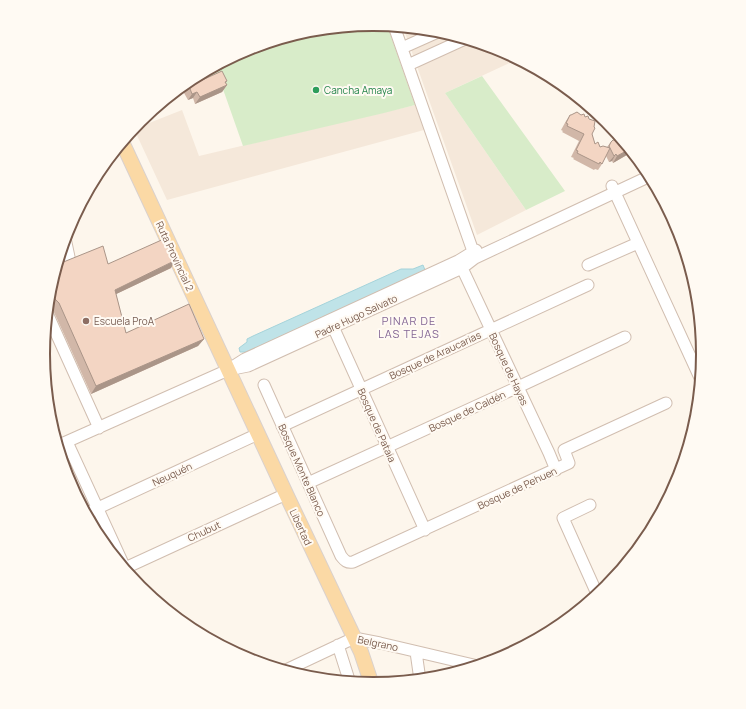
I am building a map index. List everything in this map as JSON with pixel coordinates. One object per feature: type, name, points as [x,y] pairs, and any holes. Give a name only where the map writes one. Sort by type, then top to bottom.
[{"type":"main road","name":"Ruta Provincial 2","points":[[125,148],[228,370]]},
{"type":"main road","name":"Libertad","points":[[228,370],[354,638],[370,678]]},
{"type":"street","points":[[396,32],[474,254]]},
{"type":"street","points":[[402,48],[429,36]]},
{"type":"street","points":[[408,65],[458,42]]},
{"type":"street","name":"Padre Hugo Salvato","points":[[228,370],[248,366],[458,261],[613,189],[641,173]]},
{"type":"street","name":"Padre Hugo Salvato","points":[[613,189],[644,178]]},
{"type":"street","points":[[613,189],[696,369]]},
{"type":"street","points":[[588,265],[638,243]]},
{"type":"street","points":[[64,260],[69,257],[67,250]]},
{"type":"street","name":"Padre Hugo Salvato","points":[[63,444],[228,370],[245,359],[462,268],[474,254]]},
{"type":"street","name":"Bosque de Hayas","points":[[462,268],[556,470]]},
{"type":"street","name":"Bosque de Araucarias","points":[[282,426],[588,285]]},
{"type":"street","points":[[51,322],[99,428]]},
{"type":"street","name":"Bosque de Pataia","points":[[332,323],[424,530]]},
{"type":"street","name":"Bosque de Caldén","points":[[308,483],[625,337]]},
{"type":"street","name":"Bosque Monte Blanco","points":[[264,385],[308,483],[345,559]]},
{"type":"street","points":[[549,453],[564,450],[666,404]]},
{"type":"street","name":"Neuquén","points":[[90,511],[258,434]]},
{"type":"street","points":[[64,447],[98,508],[117,553]]},
{"type":"street","name":"Bosque de Pehuen","points":[[345,559],[353,562],[556,470],[569,463],[564,450]]},
{"type":"street","name":"Chubut","points":[[128,566],[286,494]]},
{"type":"street","points":[[590,505],[563,518],[595,589]]},
{"type":"street","name":"Belgrano","points":[[291,668],[354,638],[468,664]]},
{"type":"street","points":[[338,645],[348,677]]},
{"type":"street","points":[[416,652],[419,674]]},
{"type":"shaded area","points":[[405,33],[436,37],[457,42],[477,48],[511,62],[445,93],[526,210],[477,235]]},
{"type":"shaded area","points":[[415,105],[424,130],[167,200],[136,134],[146,124],[182,110],[199,156]]},
{"type":"green space","name":"Cancha Amaya","points":[[373,31],[389,32],[415,105],[243,146],[218,75],[190,88],[211,74],[230,64],[269,48],[289,42],[331,34]]},
{"type":"green space","points":[[482,76],[565,191],[526,210],[445,93]]},
{"type":"water","points":[[423,265],[425,270],[423,271],[253,349],[246,352],[240,352],[239,348],[247,342],[247,339],[253,336],[401,269],[413,269]]},
{"type":"building","points":[[222,71],[227,81],[225,82],[227,85],[200,97],[197,92],[192,94],[190,88],[202,80]]},
{"type":"building","points":[[577,112],[581,115],[584,114],[585,117],[588,116],[589,119],[595,121],[595,128],[592,134],[595,144],[598,142],[600,147],[603,146],[610,148],[602,164],[600,162],[599,164],[577,153],[578,151],[576,150],[584,134],[567,126],[568,124],[566,123],[570,115]]},
{"type":"building","points":[[613,140],[615,140],[625,152],[614,156],[609,146]]},
{"type":"building","points":[[166,238],[176,260],[115,290],[126,333],[189,304],[204,339],[96,386],[59,303],[55,298],[64,262],[103,246],[108,264]]},
{"type":"place","name":"Cancha Amaya","points":[[316,90]]},
{"type":"place","name":"Escuela ProA","points":[[86,321]]},
{"type":"district","name":"PINAR DE LAS TEJAS","points":[[409,327]]}]
